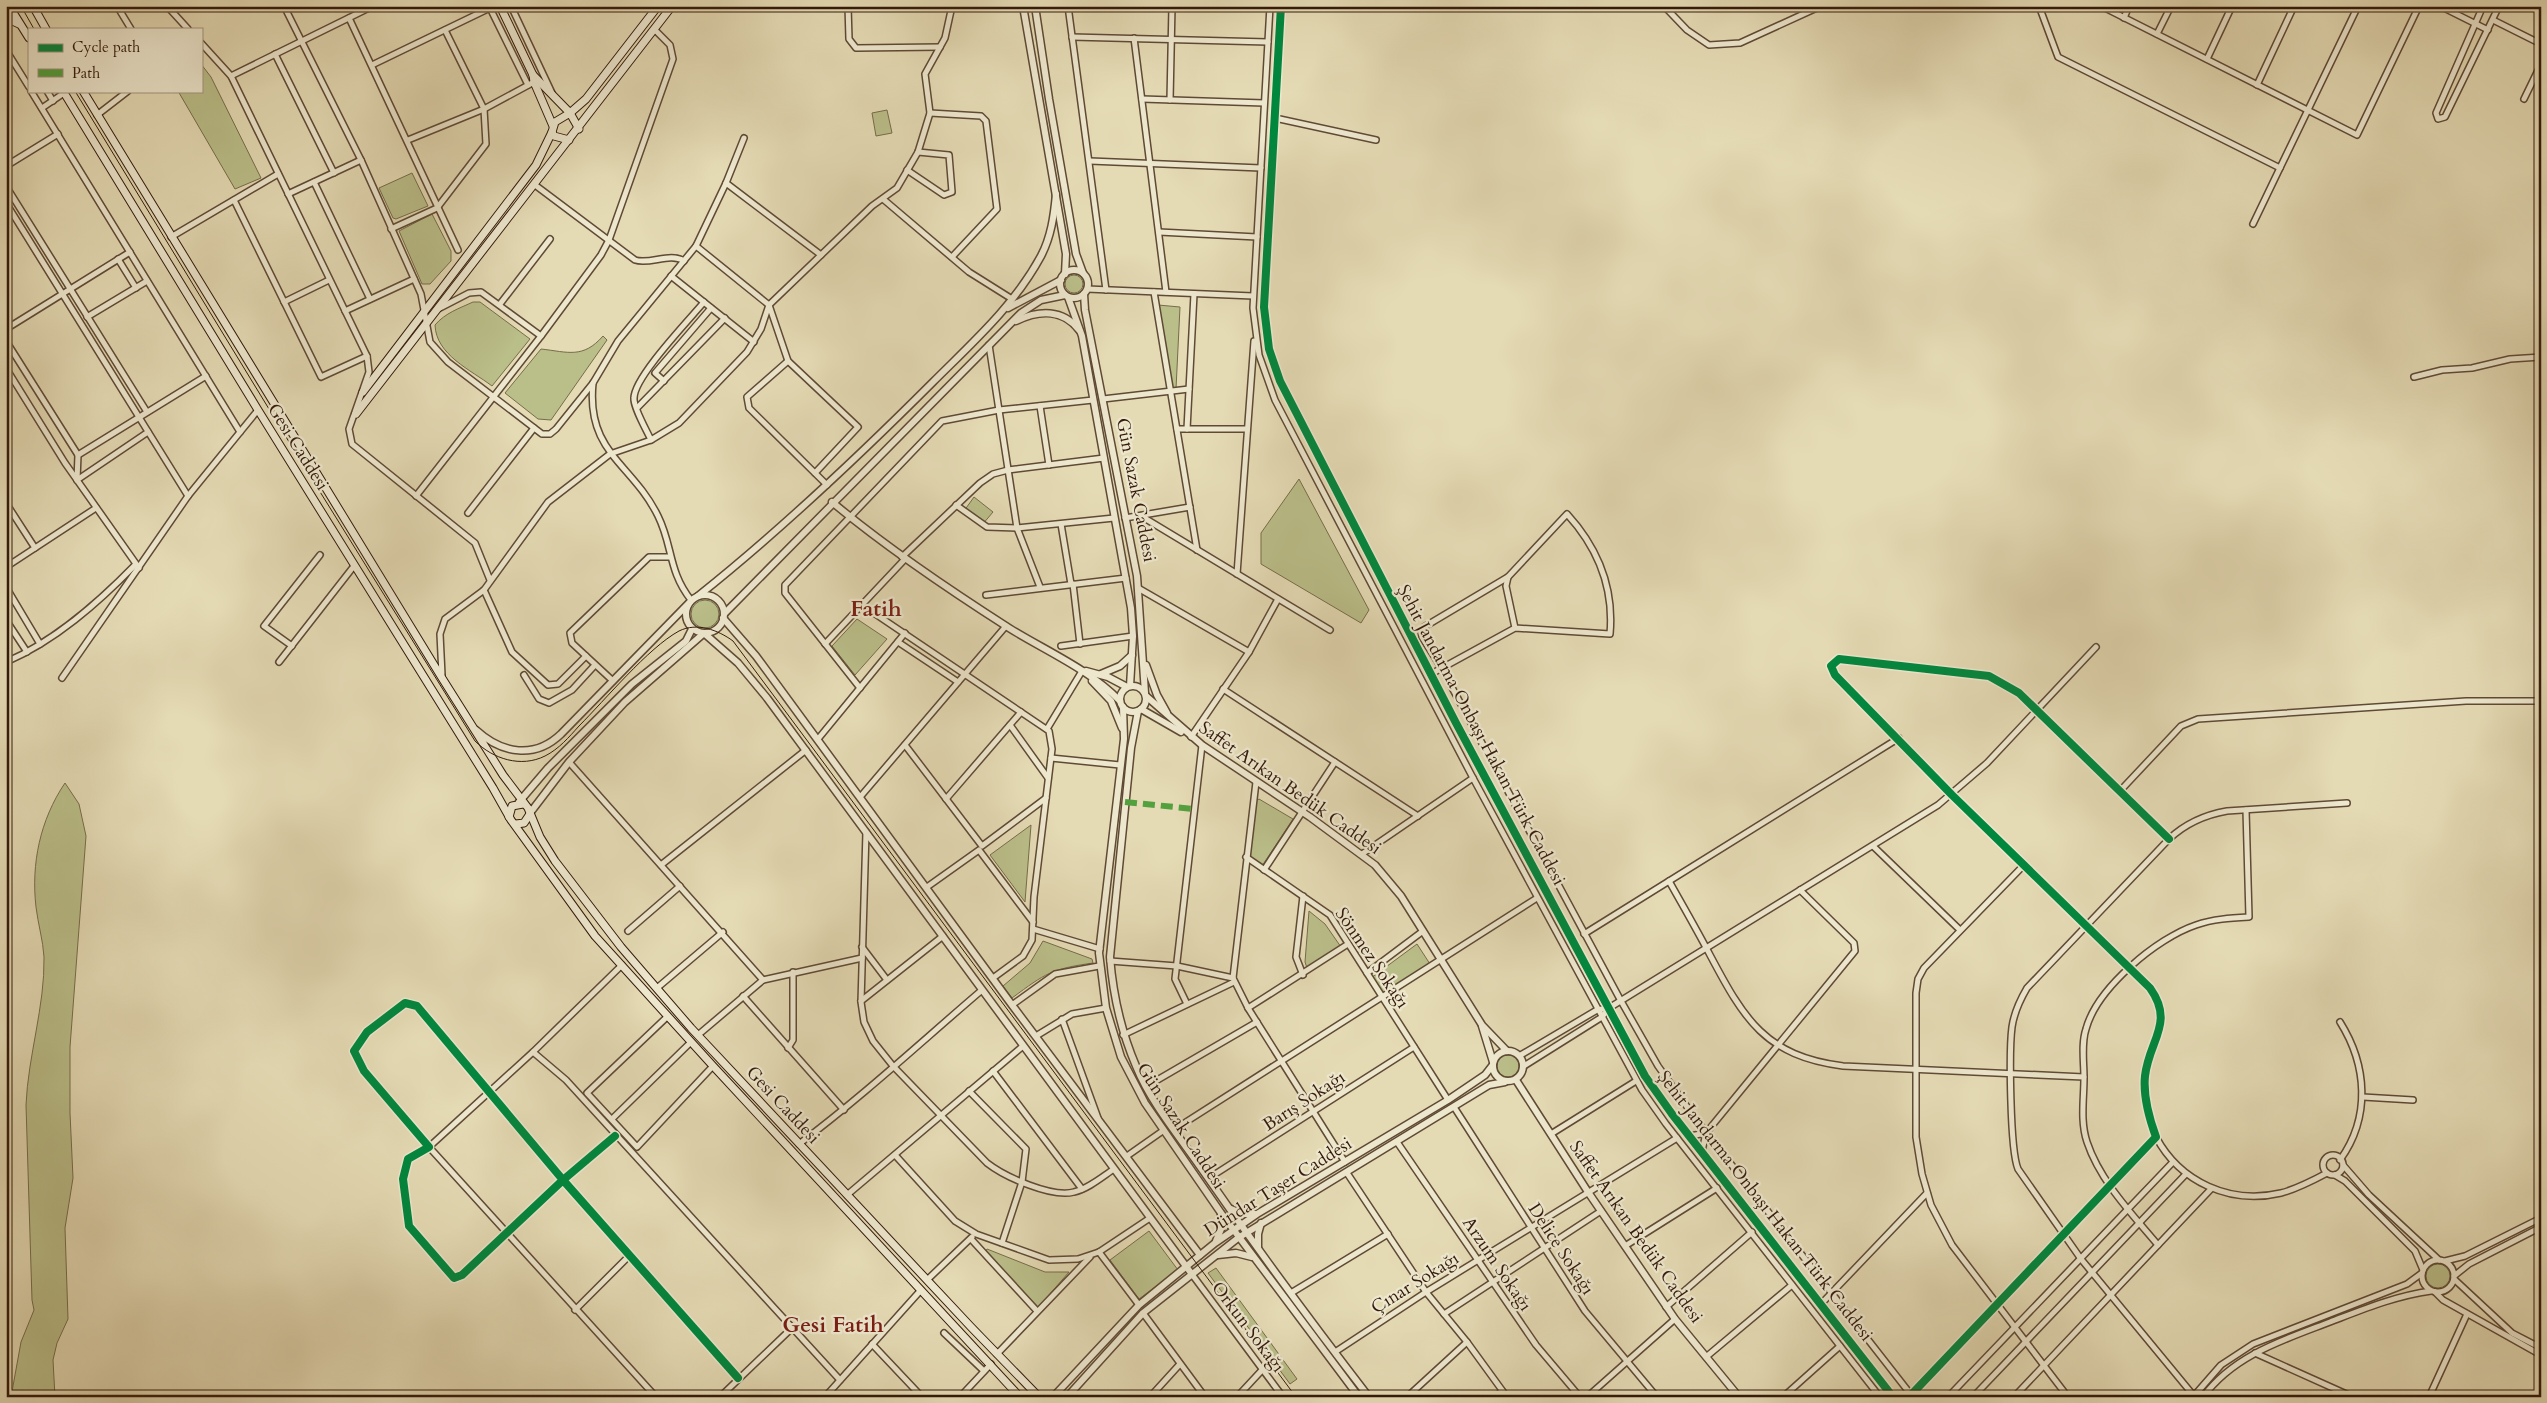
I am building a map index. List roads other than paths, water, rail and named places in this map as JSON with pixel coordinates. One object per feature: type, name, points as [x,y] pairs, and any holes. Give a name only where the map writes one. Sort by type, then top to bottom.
[{"type":"main road","points":[[9,6],[28,37]]},
{"type":"main road","points":[[33,6],[45,28]]},
{"type":"main road","points":[[500,6],[552,129],[558,139],[569,140]]},
{"type":"main road","points":[[363,392],[426,312],[536,165],[555,122],[570,113],[586,99],[658,6]]},
{"type":"main road","points":[[356,414],[579,129],[585,117],[672,6]]},
{"type":"main road","points":[[6,18],[20,25]]},
{"type":"main road","points":[[532,81],[570,113],[579,129]]},
{"type":"main road","name":"Gesi Caddesi","points":[[64,92],[510,818]]},
{"type":"main road","name":"Gesi Caddesi","points":[[84,92],[520,803]]},
{"type":"main road","points":[[520,803],[530,813],[524,823],[516,824],[510,818],[510,809],[520,803]]},
{"type":"main road","name":"Gesi Caddesi","points":[[530,813],[544,843],[563,873],[601,923],[698,1036],[997,1354],[1040,1397]]},
{"type":"main road","name":"Gesi Caddesi","points":[[516,824],[576,910],[622,965],[712,1066],[1020,1397]]},
{"type":"street","points":[[116,6],[130,28]]},
{"type":"street","points":[[167,6],[187,28]]},
{"type":"street","points":[[284,6],[361,160],[414,279],[426,312],[426,326],[434,349],[542,434],[554,432],[593,383],[618,341],[696,246],[726,183],[744,138]]},
{"type":"street","points":[[231,76],[373,6]]},
{"type":"street","points":[[511,6],[550,85],[554,98]]},
{"type":"street","points":[[848,6],[849,40],[856,48],[940,46]]},
{"type":"street","points":[[442,678],[440,634],[443,624],[452,612],[484,590],[510,556],[534,518],[548,502],[610,454],[652,440],[679,423],[741,360],[754,342],[769,305],[872,206],[897,188],[918,152],[930,113],[925,74],[945,38],[952,6]]},
{"type":"street","points":[[1023,6],[1066,254],[1061,290],[1067,296]]},
{"type":"street","points":[[1035,6],[1074,244],[1083,273],[1087,279],[1086,292]]},
{"type":"street","points":[[1068,6],[1106,290]]},
{"type":"street","points":[[1170,100],[1172,6]]},
{"type":"street","name":"Şehit Jandarma Onbaşı Hakan Türk Caddesi","points":[[1270,6],[1254,296],[1254,330],[1262,367],[1280,410],[1473,778],[1636,1081],[1677,1138],[1877,1395]]},
{"type":"street","name":"Şehit Jandarma Onbaşı Hakan Türk Caddesi","points":[[1281,6],[1264,307],[1273,364],[1292,408],[1645,1076],[1893,1397]]},
{"type":"street","points":[[1664,6],[1687,30],[1709,45],[1740,43],[1821,6]]},
{"type":"street","points":[[2039,6],[2058,57],[2280,168]]},
{"type":"street","points":[[2101,6],[2357,135],[2419,6]]},
{"type":"street","points":[[2124,18],[2129,6]]},
{"type":"street","points":[[2157,34],[2170,6]]},
{"type":"street","points":[[2207,60],[2232,6]]},
{"type":"street","points":[[2257,85],[2294,6]]},
{"type":"street","points":[[2253,224],[2358,6]]},
{"type":"street","points":[[2440,6],[2488,30]]},
{"type":"street","points":[[2483,6],[2436,113],[2438,119],[2445,117],[2499,6]]},
{"type":"street","points":[[372,65],[489,7],[532,81],[484,109],[408,140]]},
{"type":"street","points":[[349,18],[408,140],[458,250]]},
{"type":"street","points":[[2492,20],[2541,44]]},
{"type":"street","points":[[416,496],[541,336],[601,255],[609,240],[672,59],[670,45],[654,29]]},
{"type":"street","points":[[391,229],[438,208],[486,144],[484,109],[445,30]]},
{"type":"street","points":[[1072,37],[1268,42]]},
{"type":"street","points":[[1134,38],[1166,292]]},
{"type":"street","points":[[202,44],[231,76],[367,356],[369,372],[349,433],[352,444],[475,542],[490,580]]},
{"type":"street","points":[[6,50],[27,80]]},
{"type":"street","points":[[274,54],[334,173]]},
{"type":"street","points":[[2524,99],[2541,64]]},
{"type":"street","points":[[32,92],[240,432]]},
{"type":"street","points":[[48,92],[53,100]]},
{"type":"street","points":[[42,108],[64,92]]},
{"type":"street","points":[[97,114],[127,92]]},
{"type":"street","points":[[1142,99],[1264,103]]},
{"type":"street","points":[[930,113],[981,116],[986,122],[997,209],[952,257]]},
{"type":"street","points":[[1275,118],[1376,140]]},
{"type":"street","points":[[6,166],[58,134]]},
{"type":"street","points":[[907,170],[944,195],[952,192],[948,156],[918,152]]},
{"type":"street","points":[[288,194],[361,160]]},
{"type":"street","points":[[1090,161],[1261,168]]},
{"type":"street","points":[[171,237],[278,174]]},
{"type":"street","points":[[314,182],[370,299]]},
{"type":"street","points":[[726,183],[821,256]]},
{"type":"street","points":[[535,185],[630,257],[638,261],[650,262],[674,257],[684,261]]},
{"type":"street","points":[[6,186],[147,412]]},
{"type":"street","points":[[476,730],[492,743],[508,750],[525,751],[542,747],[561,734],[690,602],[758,547],[827,485],[1004,310],[1044,248],[1051,226],[1056,194]]},
{"type":"street","points":[[883,199],[969,272],[1012,299]]},
{"type":"street","points":[[234,200],[320,377],[367,356]]},
{"type":"street","points":[[6,203],[188,496]]},
{"type":"street","points":[[1159,232],[1257,238]]},
{"type":"street","points":[[500,304],[550,240]]},
{"type":"street","points":[[696,246],[769,305],[788,361],[858,427],[815,473]]},
{"type":"street","points":[[6,329],[130,252]]},
{"type":"street","points":[[118,259],[136,288]]},
{"type":"street","points":[[1004,310],[1074,270],[1083,273]]},
{"type":"street","points":[[671,276],[754,342]]},
{"type":"street","points":[[345,311],[414,279]]},
{"type":"street","points":[[284,302],[330,280]]},
{"type":"street","points":[[87,318],[148,281]]},
{"type":"street","points":[[530,813],[569,762],[636,690],[704,634],[718,629],[724,616],[832,502],[1021,313],[1036,302],[1067,296],[1075,298],[1086,292],[1106,290],[1254,296]]},
{"type":"street","points":[[440,308],[465,295],[477,292],[500,304],[541,336]]},
{"type":"street","name":"Gün Sazak Caddesi","points":[[1086,292],[1084,310],[1104,399],[1138,588],[1145,695]]},
{"type":"street","points":[[1154,292],[1198,550]]},
{"type":"street","points":[[1187,429],[1194,294]]},
{"type":"street","name":"Gün Sazak Caddesi","points":[[1067,296],[1081,332],[1126,578],[1133,636],[1129,686]]},
{"type":"street","points":[[652,440],[637,408],[634,396],[644,374],[704,302]]},
{"type":"street","points":[[664,381],[655,374],[711,308]]},
{"type":"street","points":[[1013,322],[1032,315],[1050,313],[1067,318],[1081,332]]},
{"type":"street","points":[[637,408],[725,318]]},
{"type":"street","points":[[1237,574],[1254,330]]},
{"type":"street","points":[[6,341],[78,455],[77,480]]},
{"type":"street","points":[[989,345],[1017,528],[1040,587]]},
{"type":"street","points":[[2414,377],[2442,370],[2472,368],[2510,359],[2541,357]]},
{"type":"street","points":[[788,361],[747,397],[746,403],[827,485]]},
{"type":"street","points":[[6,368],[77,480],[137,566]]},
{"type":"street","points":[[78,455],[206,376]]},
{"type":"street","points":[[593,383],[592,398],[595,423],[610,454],[633,479],[654,509],[664,530],[675,575],[690,602]]},
{"type":"street","points":[[1104,399],[1189,389]]},
{"type":"street","points":[[860,688],[784,589],[939,423],[949,418],[999,410],[1093,400]]},
{"type":"street","points":[[1040,406],[1050,465]]},
{"type":"street","points":[[62,678],[137,566],[188,496],[258,410]]},
{"type":"street","points":[[468,514],[534,428]]},
{"type":"street","points":[[1177,429],[1247,429]]},
{"type":"street","points":[[77,480],[148,432]]},
{"type":"street","points":[[825,644],[904,558],[984,479],[1008,470],[1104,458]]},
{"type":"street","points":[[832,502],[904,558],[1006,626],[1106,686],[1128,711],[1140,710],[1191,737],[1248,652],[1278,599]]},
{"type":"street","points":[[6,503],[35,548]]},
{"type":"street","points":[[956,505],[987,527],[1017,528],[1114,518]]},
{"type":"street","points":[[1125,518],[1190,507]]},
{"type":"street","points":[[6,567],[96,508]]},
{"type":"street","points":[[1432,674],[1442,669],[1515,628],[1610,634],[1610,600],[1604,574],[1595,552],[1567,514],[1508,578],[1422,629],[1422,637],[1442,669],[1621,1001],[1668,1080],[1706,1133],[1911,1396],[2062,1234],[2156,1137]]},
{"type":"street","points":[[1141,516],[1330,630]]},
{"type":"street","points":[[1061,524],[1080,644]]},
{"type":"street","points":[[292,646],[264,626],[320,555]]},
{"type":"street","points":[[613,681],[570,641],[571,632],[649,557],[670,557]]},
{"type":"street","points":[[6,662],[40,644],[104,596],[137,566]]},
{"type":"street","points":[[279,662],[354,566]]},
{"type":"street","points":[[986,596],[1040,587],[1126,578]]},
{"type":"street","points":[[1508,578],[1506,586],[1515,628]]},
{"type":"street","points":[[6,587],[40,644]]},
{"type":"street","points":[[1138,588],[1248,652]]},
{"type":"street","points":[[484,590],[512,652],[548,684],[558,684],[586,656]]},
{"type":"street","points":[[698,596],[710,596],[717,600],[724,616],[861,796],[1012,1004],[1200,1255]]},
{"type":"street","points":[[690,602],[685,615],[692,629],[704,634],[744,670],[806,750],[1191,1273]]},
{"type":"street","points":[[862,605],[1049,731],[1052,749],[1032,940],[1026,952],[993,978]]},
{"type":"street","points":[[6,620],[27,652]]},
{"type":"street","points":[[861,796],[1006,626]]},
{"type":"street","points":[[520,803],[548,768],[632,684],[686,641],[692,629]]},
{"type":"street","points":[[818,739],[904,633]]},
{"type":"street","points":[[1061,646],[1133,636]]},
{"type":"street","points":[[898,642],[958,682]]},
{"type":"street","points":[[1519,1056],[1598,1010],[1609,1008],[1621,1001],[1873,846],[1952,795],[1976,774],[2096,647]]},
{"type":"street","points":[[1143,651],[1157,695],[1180,727]]},
{"type":"street","points":[[1099,674],[1120,666],[1132,654]]},
{"type":"street","points":[[2169,839],[2015,689],[1989,676],[1839,659],[1833,662],[1831,666],[1835,675],[1899,738],[1952,795],[2153,992],[2161,1013],[2162,1025],[2151,1051],[2145,1078],[2146,1101],[2156,1137],[2173,1162],[2186,1174],[2211,1188],[2244,1196],[2267,1196],[2294,1189],[2327,1173],[2335,1175],[2345,1181],[2415,1251],[2423,1272],[2424,1283],[2443,1300],[2541,1355]]},
{"type":"street","points":[[524,675],[539,699],[549,703],[572,690],[595,665]]},
{"type":"street","points":[[1082,671],[1099,674],[1129,686],[1137,686],[1180,727]]},
{"type":"street","points":[[1046,729],[1082,671]]},
{"type":"street","points":[[1082,671],[1111,701],[1124,739]]},
{"type":"street","points":[[1121,704],[1122,691],[1129,686]]},
{"type":"street","points":[[1223,689],[1418,816]]},
{"type":"street","points":[[1140,710],[1145,695]]},
{"type":"street","points":[[2120,791],[2177,729],[2198,719],[2466,701],[2541,701]]},
{"type":"street","name":"Gün Sazak Caddesi","points":[[1121,704],[1124,739],[1099,966],[1106,1008],[1126,1070],[1164,1130],[1233,1231],[1359,1397]]},
{"type":"street","name":"Gün Sazak Caddesi","points":[[1140,710],[1133,735],[1110,961],[1111,980],[1123,1035],[1137,1069],[1175,1129],[1246,1232],[1369,1397]]},
{"type":"street","points":[[946,799],[1021,712]]},
{"type":"street","points":[[1010,724],[1048,778]]},
{"type":"street","name":"Saffet Arıkan Bedük Caddesi","points":[[1180,727],[1202,745],[1362,854],[1388,878],[1482,1025]]},
{"type":"street","points":[[1584,934],[1899,738]]},
{"type":"street","points":[[905,745],[946,799],[1033,922]]},
{"type":"street","points":[[1187,1004],[1175,979],[1202,745]]},
{"type":"street","points":[[661,865],[806,750]]},
{"type":"street","points":[[1051,758],[1120,766]]},
{"type":"street","points":[[569,762],[723,932],[763,980]]},
{"type":"street","points":[[1264,870],[1335,762]]},
{"type":"street","points":[[1362,854],[1473,778]]},
{"type":"street","points":[[1256,782],[1246,857],[1234,980],[1248,1008],[1345,1162]]},
{"type":"street","points":[[927,887],[1046,798]]},
{"type":"street","points":[[2347,803],[2246,810],[2204,816],[2184,826],[2169,839],[2027,988],[2022,995],[2012,1026],[2016,1165],[2081,1259],[2194,1396],[2221,1365],[2253,1344],[2407,1284],[2423,1272],[2428,1264],[2465,1256],[2541,1218]]},
{"type":"street","points":[[2158,1245],[2110,1185],[2093,1157],[2084,1132],[2084,1036],[2092,1012],[2111,985],[2163,941],[2188,928],[2213,920],[2248,917],[2246,810]]},
{"type":"street","points":[[866,831],[861,1001],[862,1015],[869,1035],[893,1066],[987,1163],[1000,1172],[1022,1182],[1060,1194],[1082,1189],[1114,1169]]},
{"type":"street","points":[[1873,846],[1960,930]]},
{"type":"street","name":"Sönmez Sokağı","points":[[1246,857],[1330,915],[1448,1100]]},
{"type":"street","points":[[2024,865],[1924,968],[1918,979],[1916,993],[1916,1137],[1927,1193],[1942,1229],[1996,1305],[2068,1397]]},
{"type":"street","points":[[1669,881],[1741,1010],[1757,1029],[1778,1046],[1805,1057],[1834,1065],[2084,1077]]},
{"type":"street","points":[[628,931],[680,886]]},
{"type":"street","points":[[1702,1151],[1706,1133],[1854,953],[1856,948],[1854,943],[1800,890]]},
{"type":"street","points":[[1303,896],[1296,957],[1303,974]]},
{"type":"street","points":[[1175,1129],[1537,898]]},
{"type":"street","points":[[1033,928],[1100,949]]},
{"type":"street","points":[[1367,973],[1423,931]]},
{"type":"street","points":[[657,988],[723,932]]},
{"type":"street","points":[[861,1001],[943,936]]},
{"type":"street","points":[[1248,1008],[1348,944]]},
{"type":"street","points":[[862,947],[887,980]]},
{"type":"street","points":[[698,1036],[763,980],[862,958]]},
{"type":"street","points":[[1110,961],[1177,966],[1234,980]]},
{"type":"street","points":[[615,1136],[562,1180],[462,1275],[454,1278],[410,1226],[403,1180],[408,1159],[428,1147],[488,1093],[622,965]]},
{"type":"street","points":[[1012,1004],[1056,974],[1099,966]]},
{"type":"street","points":[[788,1048],[793,1040],[793,972]]},
{"type":"street","points":[[1123,1035],[1234,980]]},
{"type":"street","points":[[799,1144],[844,1110],[982,990]]},
{"type":"street","points":[[743,996],[844,1110]]},
{"type":"street","points":[[656,1397],[428,1147],[364,1071],[354,1051],[367,1032],[405,1003],[417,1006],[562,1180],[738,1378]]},
{"type":"street","points":[[1036,1036],[1072,1014],[1106,1008]]},
{"type":"street","points":[[1482,1025],[1496,1076],[1505,1082],[1516,1080],[1521,1075],[1524,1066],[1602,1017],[1609,1008]]},
{"type":"street","points":[[668,1016],[587,1093],[637,1147],[712,1066]]},
{"type":"street","points":[[1062,1019],[1098,1119]]},
{"type":"street","points":[[1147,1086],[1257,1022]]},
{"type":"street","points":[[2335,1175],[2340,1172],[2341,1162],[2357,1130],[2363,1097],[2357,1057],[2340,1022]]},
{"type":"street","points":[[1482,1025],[1507,1051],[1519,1056],[1524,1066]]},
{"type":"street","points":[[612,1119],[691,1042]]},
{"type":"street","points":[[847,1195],[1023,1046]]},
{"type":"street","name":"Barış Sokağı","points":[[1209,1178],[1414,1047]]},
{"type":"street","points":[[1493,1064],[1497,1056],[1507,1051]]},
{"type":"street","points":[[533,1052],[566,1080],[615,1136],[840,1380]]},
{"type":"street","name":"Dündar Taşer Caddesi","points":[[1053,1397],[1139,1304],[1215,1243],[1256,1214],[1448,1100],[1485,1076],[1493,1064]]},
{"type":"street","points":[[993,1071],[1082,1189]]},
{"type":"street","name":"Saffet Arıkan Bedük Caddesi","points":[[1516,1080],[1588,1192],[1675,1319],[1739,1397]]},
{"type":"street","points":[[1551,1134],[1636,1081]]},
{"type":"street","name":"Dündar Taşer Caddesi","points":[[1067,1397],[1143,1313],[1191,1273],[1246,1232],[1347,1173],[1490,1085],[1505,1082]]},
{"type":"street","points":[[969,1091],[1026,1148],[1022,1182],[1002,1243]]},
{"type":"street","points":[[2363,1097],[2413,1100]]},
{"type":"street","name":"Delice Sokağı","points":[[1454,1107],[1585,1311],[1657,1397]]},
{"type":"street","points":[[1127,1156],[1164,1130]]},
{"type":"street","points":[[1690,1136],[1706,1133]]},
{"type":"street","name":"Çınar Sokağı","points":[[1335,1352],[1426,1292],[1677,1138]]},
{"type":"street","name":"Arzum Sokağı","points":[[1397,1142],[1536,1345],[1580,1397]]},
{"type":"street","points":[[894,1155],[954,1221],[976,1234],[1049,1260],[1074,1259],[1100,1252],[1150,1218]]},
{"type":"street","points":[[2327,1173],[2323,1166],[2326,1159],[2333,1156],[2341,1162],[2369,1194],[2452,1268],[2454,1277],[2512,1333],[2541,1348]]},
{"type":"street","points":[[1948,1397],[2173,1162]]},
{"type":"street","points":[[1347,1173],[1426,1292],[1467,1342],[1507,1397]]},
{"type":"street","points":[[1977,1396],[2025,1342],[2186,1174]]},
{"type":"street","points":[[1625,1246],[1717,1188]]},
{"type":"street","points":[[2014,1397],[2211,1188]]},
{"type":"street","points":[[1822,1303],[1927,1193]]},
{"type":"street","points":[[1229,1208],[1243,1214],[1256,1214]]},
{"type":"street","points":[[1444,1314],[1601,1211]]},
{"type":"street","points":[[1215,1243],[1221,1229],[1221,1213]]},
{"type":"street","points":[[1258,1248],[1258,1234],[1261,1222]]},
{"type":"street","points":[[2203,1397],[2226,1372],[2255,1353],[2384,1301],[2448,1288],[2454,1277],[2469,1264],[2541,1227]]},
{"type":"street","points":[[1666,1306],[1752,1232]]},
{"type":"street","points":[[927,1280],[976,1234]]},
{"type":"street","points":[[1291,1293],[1388,1234]]},
{"type":"street","points":[[971,1239],[1037,1311]]},
{"type":"street","points":[[1100,1252],[1139,1304]]},
{"type":"street","points":[[1214,1256],[1236,1254],[1252,1257]]},
{"type":"street","points":[[576,1310],[630,1255]]},
{"type":"street","points":[[997,1354],[1091,1255]]},
{"type":"street","name":"Orkun Sokağı","points":[[1191,1273],[1283,1397]]},
{"type":"street","points":[[1706,1357],[1792,1285]]},
{"type":"street","points":[[825,1397],[921,1290]]},
{"type":"street","points":[[1143,1313],[1205,1397]]},
{"type":"street","points":[[2428,1397],[2467,1314]]},
{"type":"street","points":[[1587,1397],[1675,1319]]},
{"type":"street","points":[[720,1397],[792,1328]]},
{"type":"street","points":[[944,1333],[984,1371]]},
{"type":"street","points":[[1407,1397],[1467,1342]]},
{"type":"street","points":[[872,1344],[920,1396]]},
{"type":"street","points":[[1783,1397],[1840,1346]]},
{"type":"street","points":[[2255,1353],[2353,1397]]},
{"type":"street","points":[[960,1397],[991,1364]]},
{"type":"street","points":[[1150,1397],[1180,1364]]},
{"type":"street","points":[[1237,1397],[1263,1369]]},
{"type":"street","points":[[1495,1397],[1502,1391]]},
{"type":"tram line","points":[[21,6],[33,28]]},
{"type":"tram line","points":[[76,92],[294,450],[475,741],[490,753],[508,760],[536,760],[564,743],[654,649],[679,631],[686,628],[700,627],[714,631],[733,641],[1296,1397]]},
{"type":"district","name":"Fatih","points":[[876,609]]},
{"type":"district","name":"Gesi Fatih","points":[[833,1325]]}]
